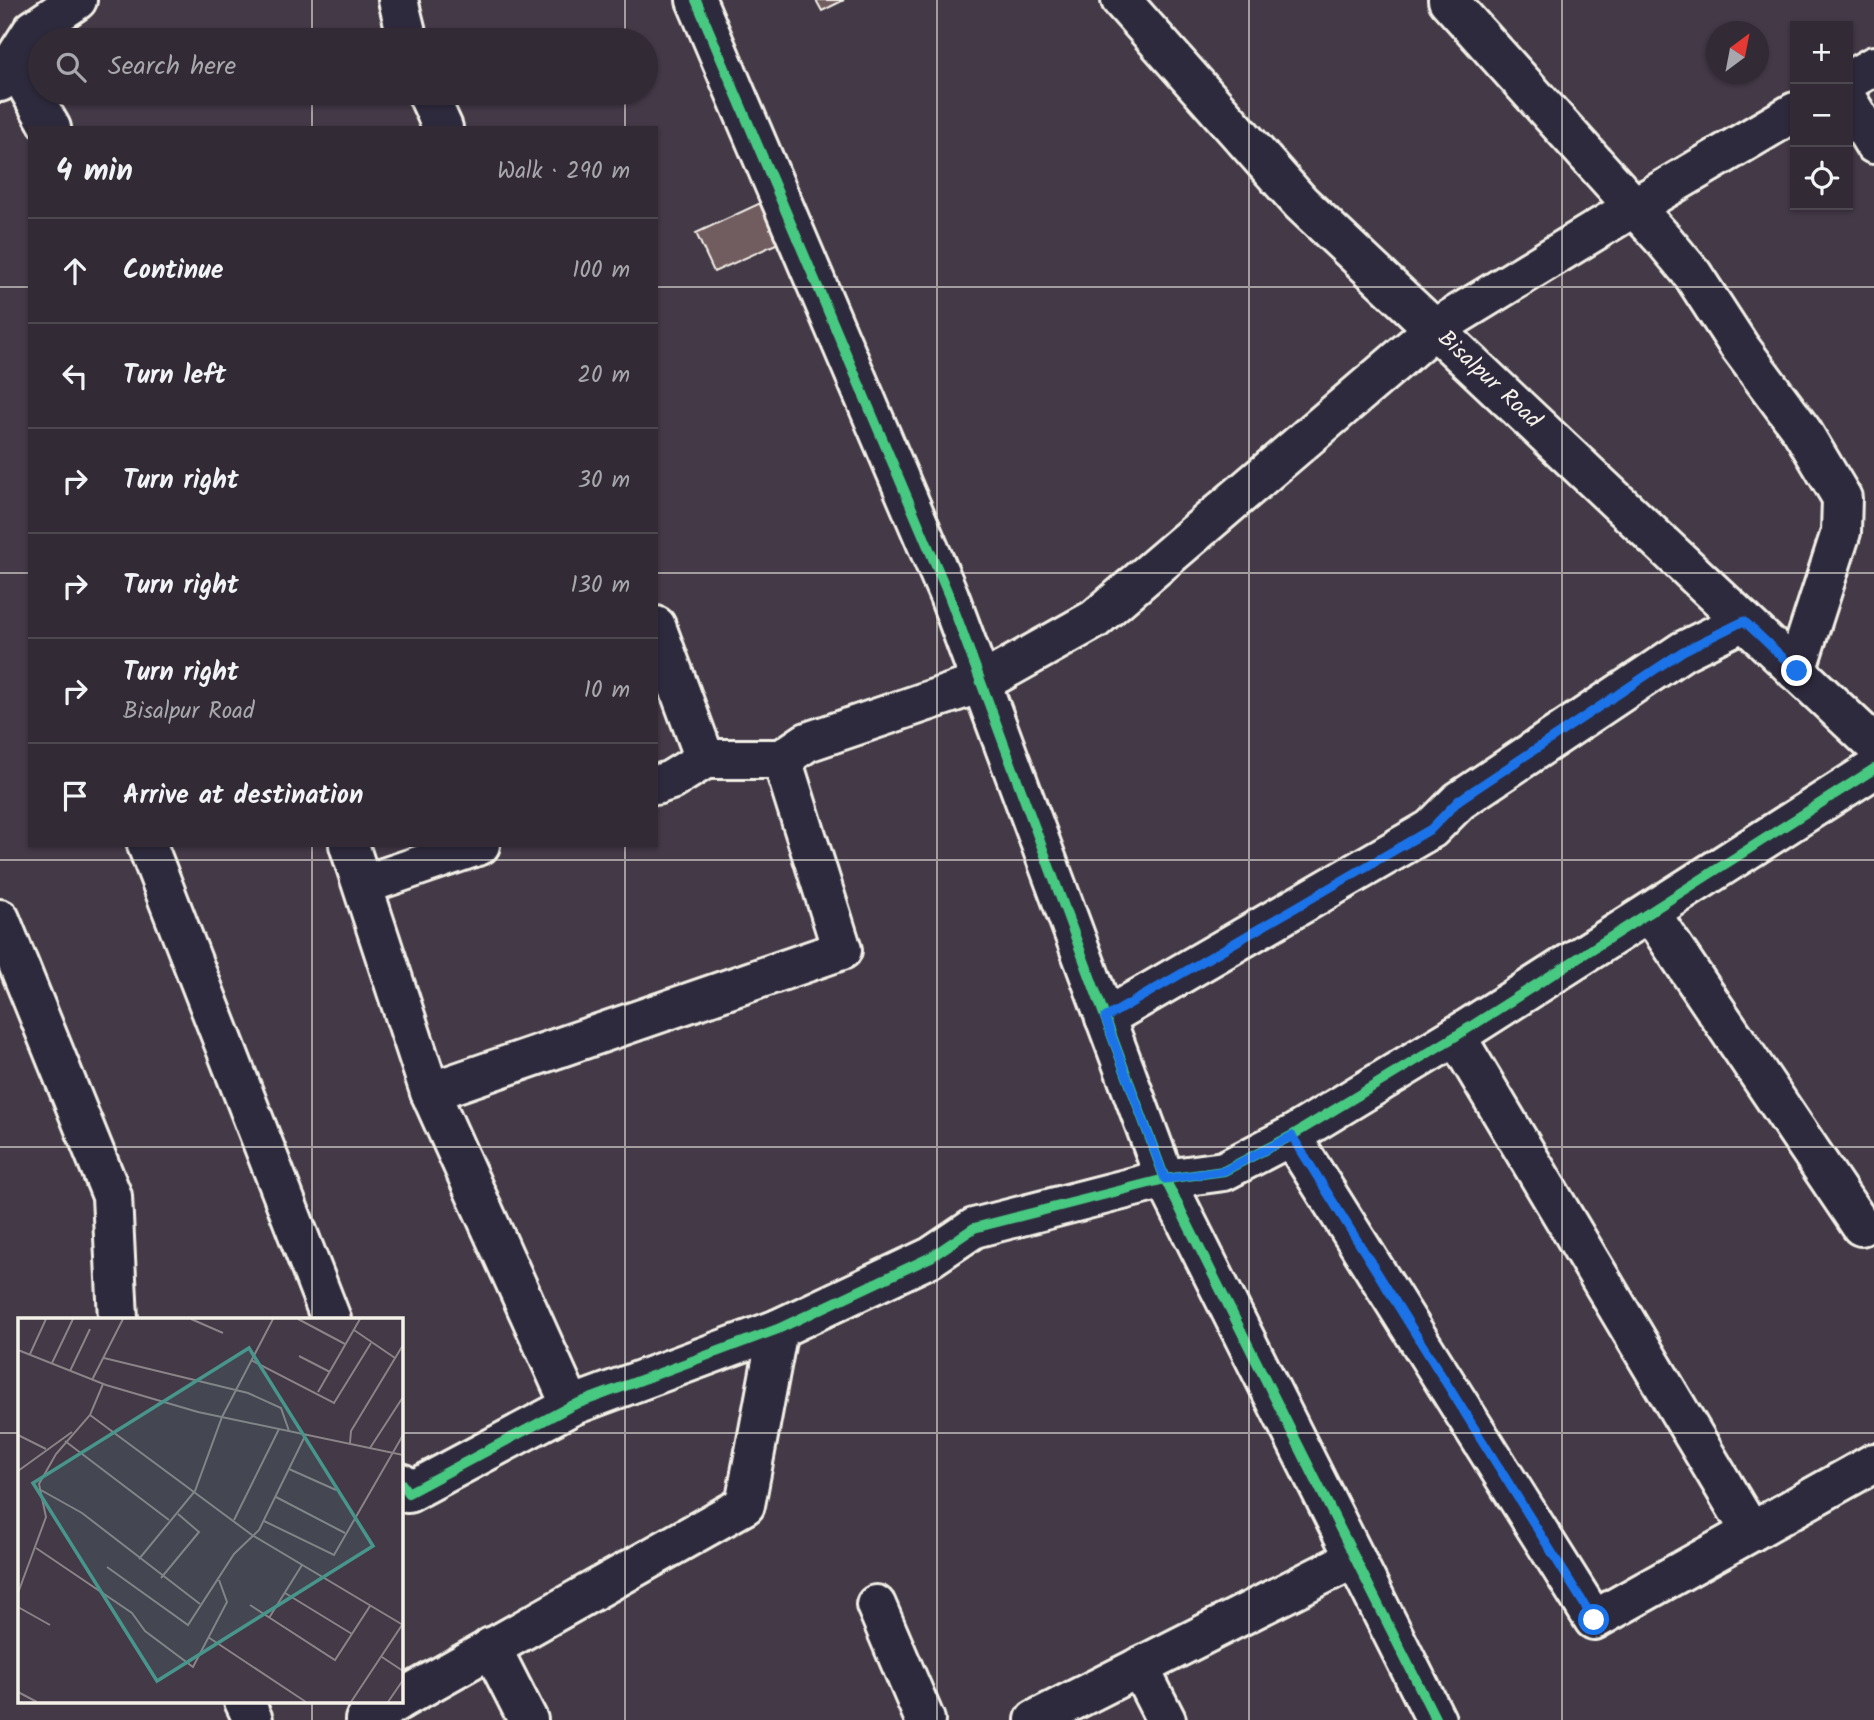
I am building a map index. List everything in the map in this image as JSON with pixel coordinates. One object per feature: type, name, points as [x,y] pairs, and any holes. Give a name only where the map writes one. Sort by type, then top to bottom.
[{"type":"street","points":[[36,28],[77,0]]},
{"type":"street","points":[[398,0],[405,28]]},
{"type":"street","points":[[696,0],[949,596],[1165,1179],[1436,1720]]},
{"type":"street","name":"Bisalpur Road","points":[[1121,0],[1301,203],[1874,744]]},
{"type":"street","points":[[1448,0],[1693,275],[1739,346],[1802,431],[1842,498],[1841,532],[1797,671]]},
{"type":"street","points":[[28,38],[7,71],[28,98]]},
{"type":"street","points":[[1853,78],[1874,66]]},
{"type":"street","points":[[33,105],[49,126]]},
{"type":"street","points":[[432,105],[442,126]]},
{"type":"street","points":[[1853,109],[1874,144]]},
{"type":"street","points":[[658,784],[671,780],[705,759],[782,759],[807,743],[981,683],[1095,619],[1434,329],[1634,206],[1790,115]]},
{"type":"street","points":[[1105,1018],[1431,829],[1459,800],[1683,651],[1744,621]]},
{"type":"street","points":[[658,631],[705,759]]},
{"type":"street","points":[[430,1092],[842,950],[782,759]]},
{"type":"street","points":[[402,1484],[408,1493],[571,1406],[778,1329],[931,1257],[974,1228],[1165,1179],[1224,1171],[1292,1136],[1456,1036],[1651,914],[1874,769]]},
{"type":"street","points":[[148,847],[331,1318]]},
{"type":"street","points":[[350,847],[430,1092],[571,1406]]},
{"type":"street","points":[[363,885],[474,847]]},
{"type":"street","points":[[1651,914],[1861,1226]]},
{"type":"street","points":[[0,919],[112,1196],[118,1318]]},
{"type":"street","points":[[1456,1036],[1751,1532]]},
{"type":"street","points":[[1292,1136],[1594,1620],[1874,1463]]},
{"type":"street","points":[[402,1698],[745,1505],[778,1329]]},
{"type":"street","points":[[1035,1720],[1355,1558]]},
{"type":"street","points":[[876,1605],[925,1720]]},
{"type":"street","points":[[491,1647],[528,1720]]},
{"type":"street","points":[[1139,1667],[1166,1720]]},
{"type":"street","points":[[244,1702],[253,1720]]},
{"type":"street","points":[[365,1720],[396,1702]]},
{"type":"building","points":[[816,0],[844,0],[822,11]]},
{"type":"building","points":[[767,200],[785,240],[714,272],[696,233]]},
{"type":"cycle path","points":[[696,0],[949,596],[1165,1179],[1436,1720]]},
{"type":"cycle path","points":[[402,1484],[408,1493],[571,1406],[778,1329],[931,1257],[974,1228],[1165,1179],[1224,1171],[1291,1136],[1456,1036],[1874,769]]},
{"type":"route","points":[[1594,1620],[1292,1136],[1224,1171],[1165,1179],[1105,1018],[1431,829],[1459,800],[1683,651],[1744,621],[1797,671]]}]
